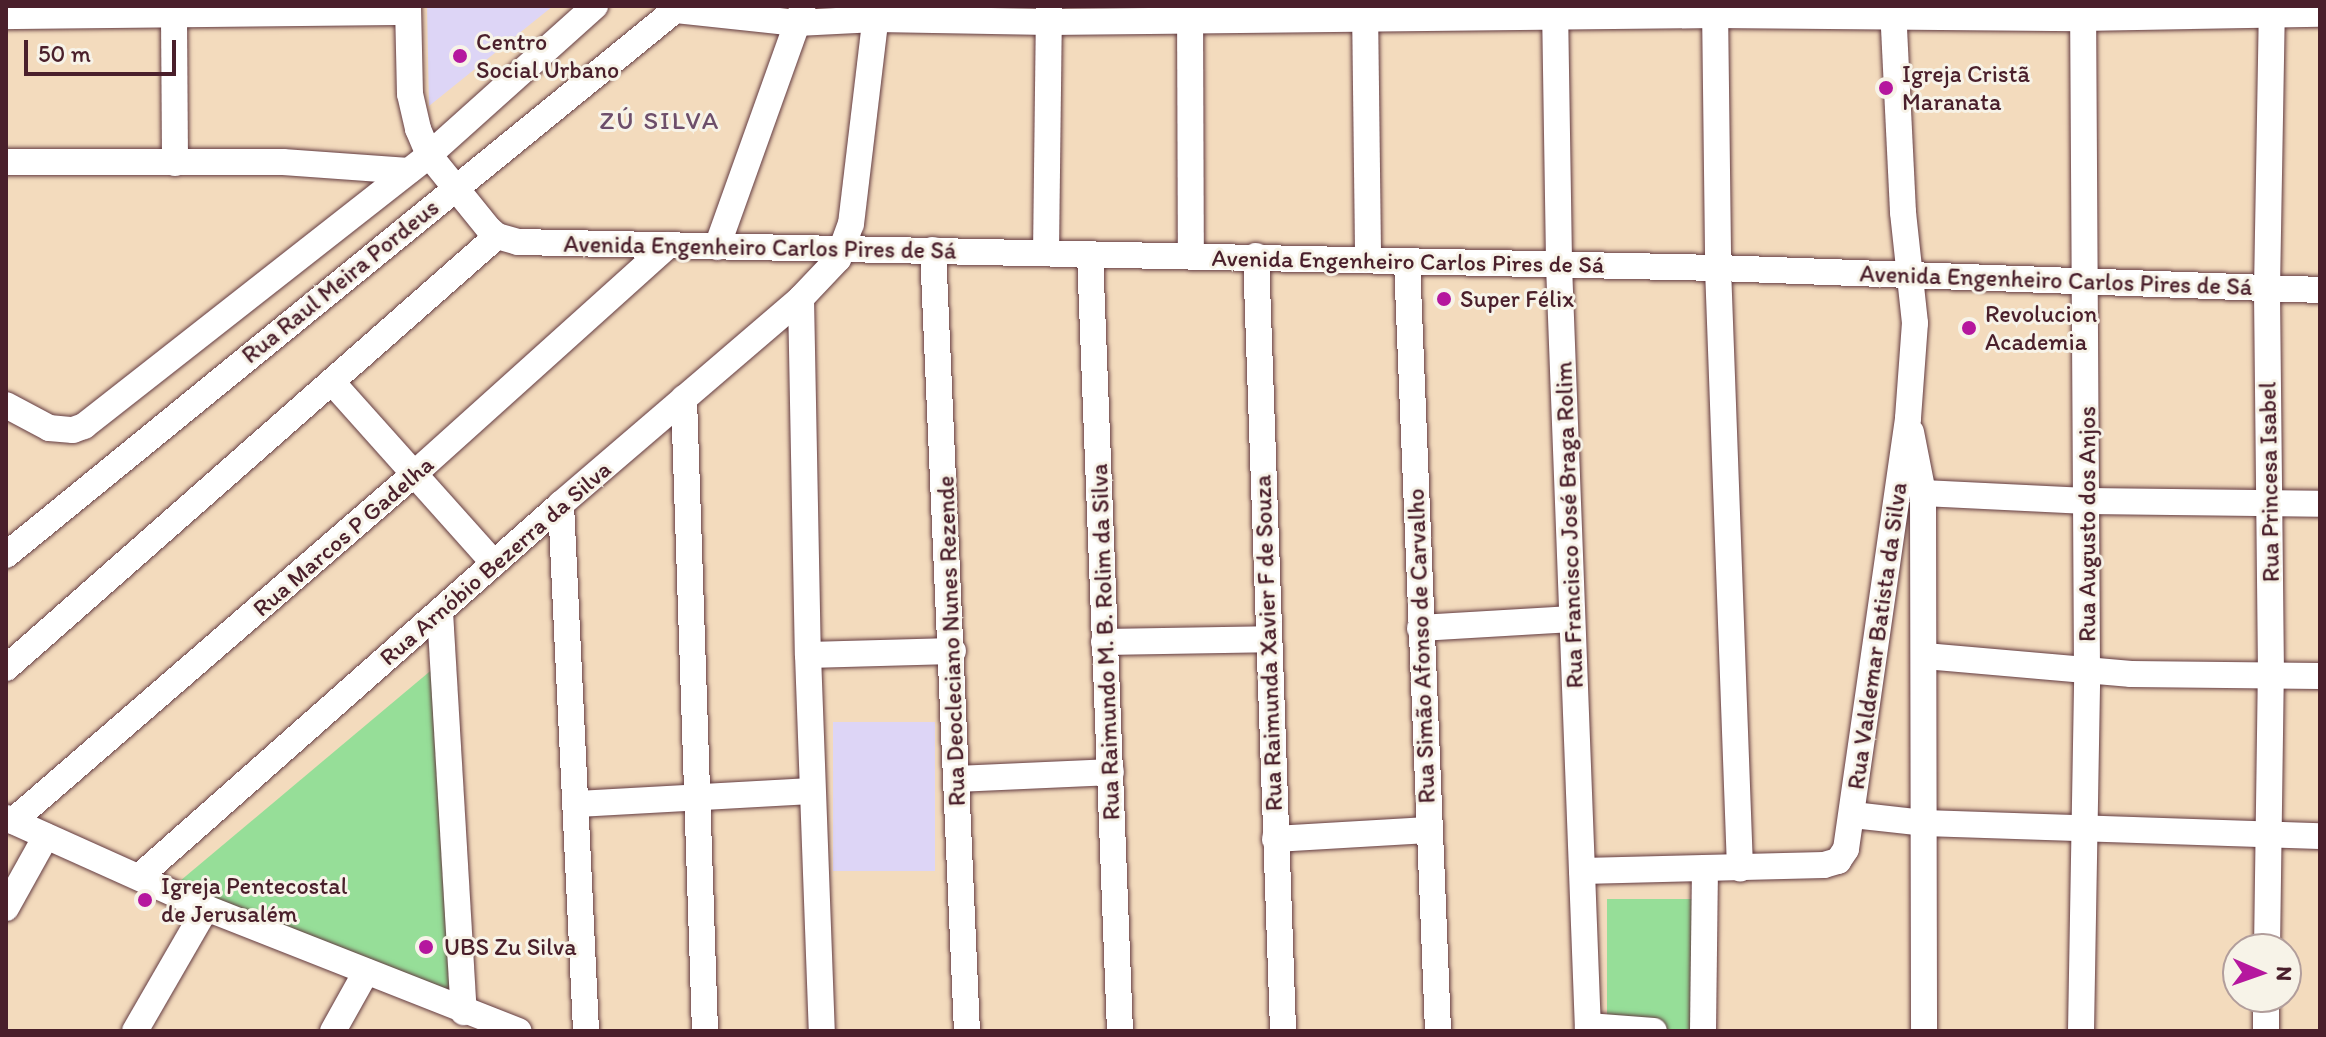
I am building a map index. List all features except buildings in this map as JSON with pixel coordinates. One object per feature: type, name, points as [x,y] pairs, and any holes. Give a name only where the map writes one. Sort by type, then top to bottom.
[{"type":"street","points":[[6,405],[49,428],[73,430],[84,426],[419,163],[595,6]]},
{"type":"street","points":[[678,8],[800,14],[1715,10],[2272,10],[2320,14]]},
{"type":"street","name":"Rua Raul Meira Pordeus","points":[[6,555],[678,8]]},
{"type":"street","points":[[6,16],[46,11],[174,17],[408,9],[410,94],[418,129],[419,163]]},
{"type":"street","points":[[1715,10],[1718,268],[1740,869]]},
{"type":"street","name":"Rua Princesa Isabel","points":[[2267,933],[2271,675],[2267,289],[2272,10]]},
{"type":"street","name":"Rua Valdemar Batista da Silva","points":[[1894,11],[1903,212],[1915,323],[1908,418],[1853,815],[1924,823],[2320,836]]},
{"type":"street","points":[[845,247],[877,12]]},
{"type":"street","points":[[1365,12],[1368,260]]},
{"type":"street","name":"Rua Francisco José Braga Rolim","points":[[1555,12],[1559,265],[1588,1029]]},
{"type":"street","name":"Rua Augusto dos Anjos","points":[[2081,1031],[2087,671],[2082,12]]},
{"type":"street","points":[[1191,13],[1191,255]]},
{"type":"street","points":[[717,247],[800,14]]},
{"type":"street","points":[[1046,253],[1049,14]]},
{"type":"street","points":[[174,17],[175,163]]},
{"type":"street","points":[[6,162],[419,163],[454,188],[497,236],[6,668]]},
{"type":"street","name":"Avenida Engenheiro Carlos Pires de Sá","points":[[497,236],[518,242],[1256,256],[1911,273],[2085,284],[2320,290]]},
{"type":"street","name":"Rua Marcos P Gadelha","points":[[10,820],[413,475],[668,245]]},
{"type":"street","name":"Rua Arnóbio Bezerra da Silva","points":[[140,876],[561,504],[801,298],[845,247]]},
{"type":"street","name":"Rua Deocleciano Nunes Rezende","points":[[933,250],[953,651],[967,1031]]},
{"type":"street","name":"Rua Raimundo M. B. Rolim da Silva","points":[[1090,254],[1120,1031]]},
{"type":"street","name":"Rua Raimunda Xavier F de Souza","points":[[1256,256],[1283,1031]]},
{"type":"street","name":"Rua Simão Afonso de Carvalho","points":[[1407,262],[1438,1031]]},
{"type":"street","points":[[801,298],[808,655],[822,1031]]},
{"type":"street","points":[[332,382],[494,563]]},
{"type":"street","points":[[684,398],[705,1031]]},
{"type":"street","points":[[1908,418],[1923,493],[1924,1031]]},
{"type":"street","points":[[1923,493],[2087,501],[2320,504]]},
{"type":"street","points":[[561,504],[586,1031]]},
{"type":"street","points":[[440,612],[464,1012]]},
{"type":"street","points":[[1420,628],[1572,619]]},
{"type":"street","points":[[1104,642],[1268,639]]},
{"type":"street","points":[[808,655],[953,651]]},
{"type":"street","points":[[1925,656],[2176,676],[2320,676]]},
{"type":"street","points":[[958,779],[1111,772]]},
{"type":"street","points":[[577,804],[812,791]]},
{"type":"street","points":[[1582,871],[1740,869],[1838,861],[1846,849],[1853,815]]},
{"type":"street","points":[[10,820],[206,908],[516,1030]]},
{"type":"street","points":[[1275,839],[1428,830]]},
{"type":"street","points":[[6,908],[46,836]]},
{"type":"street","points":[[1703,1031],[1705,870]]},
{"type":"street","points":[[135,1031],[206,908]]},
{"type":"street","points":[[333,1031],[366,972]]},
{"type":"street","points":[[1588,1029],[1654,1031]]},
{"type":"shaded area","name":"Centro Social Urbano","points":[[427,6],[553,6],[429,106]]},
{"type":"shaded area","points":[[833,722],[935,722],[935,871],[833,871]]},
{"type":"green space","points":[[447,657],[463,1009],[174,886]]},
{"type":"green space","points":[[1607,899],[1695,899],[1695,1031],[1607,1031]]},
{"type":"place","name":"Centro Social Urbano","points":[[460,56]]},
{"type":"place","name":"Igreja Cristã Maranata","points":[[1886,88]]},
{"type":"place","name":"Super Félix","points":[[1444,299]]},
{"type":"place","name":"Revolucion Academia","points":[[1969,328]]},
{"type":"place","name":"Igreja Pentecostal de Jerusalém","points":[[145,900]]},
{"type":"place","name":"UBS Zu Silva","points":[[426,947]]},
{"type":"district","name":"ZÚ SILVA","points":[[660,121]]}]
